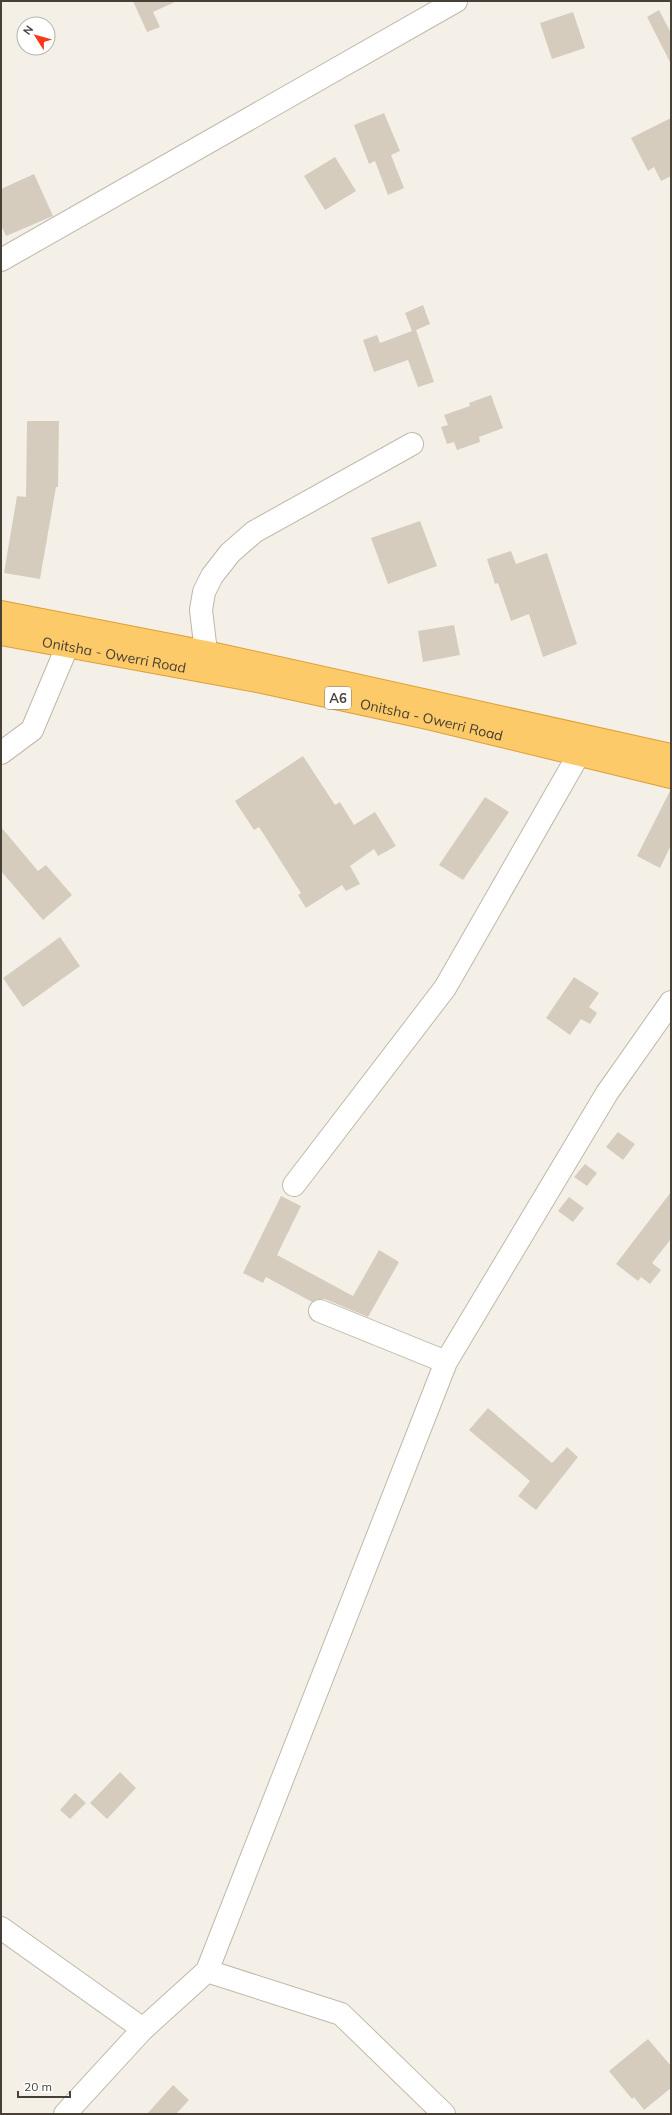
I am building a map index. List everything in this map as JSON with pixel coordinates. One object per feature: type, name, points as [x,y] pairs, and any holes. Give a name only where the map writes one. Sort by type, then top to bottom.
[{"type":"highway","name":"Onitsha - Owerri Road","points":[[1,612],[206,652],[671,755]]},
{"type":"highway","name":"Onitsha - Owerri Road","points":[[1,634],[262,682],[432,719],[671,777]]},
{"type":"street","points":[[1,260],[456,1]]},
{"type":"street","points":[[206,652],[201,610],[204,592],[212,576],[230,553],[254,532],[412,444]]},
{"type":"street","points":[[1,753],[32,730],[67,647]]},
{"type":"street","points":[[294,1185],[446,988],[580,754]]},
{"type":"street","points":[[65,2114],[142,2029],[207,1971],[446,1362],[607,1093],[671,1002]]},
{"type":"street","points":[[320,1311],[446,1362]]},
{"type":"street","points":[[1,1928],[142,2029]]},
{"type":"street","points":[[207,1971],[341,2014],[444,2114]]},
{"type":"building","points":[[133,1],[177,1],[153,12],[160,27],[147,32]]},
{"type":"building","points":[[659,10],[671,33],[671,64],[647,17]]},
{"type":"building","points":[[573,12],[585,48],[552,59],[540,23]]},
{"type":"building","points":[[384,113],[400,151],[391,155],[404,188],[388,195],[375,161],[369,164],[354,125]]},
{"type":"building","points":[[671,118],[671,176],[661,181],[654,167],[648,171],[631,138]]},
{"type":"building","points":[[335,157],[356,191],[325,210],[304,176]]},
{"type":"building","points":[[34,174],[53,216],[6,236],[1,225],[1,189]]},
{"type":"building","points":[[423,305],[430,324],[416,330],[434,382],[418,387],[408,360],[374,372],[363,340],[377,335],[380,343],[412,331],[405,313]]},
{"type":"building","points":[[491,395],[503,428],[479,437],[480,442],[457,450],[454,442],[447,444],[441,427],[448,425],[444,415],[470,406],[469,403]]},
{"type":"building","points":[[27,421],[59,421],[58,487],[56,487],[40,579],[4,573],[17,496],[26,497]]},
{"type":"building","points":[[420,521],[437,566],[388,584],[371,538]]},
{"type":"building","points":[[511,551],[516,564],[547,553],[577,644],[543,657],[529,614],[511,621],[498,583],[495,584],[487,559]]},
{"type":"building","points":[[454,625],[460,655],[423,662],[418,631]]},
{"type":"building","points":[[303,756],[335,805],[340,802],[354,825],[375,812],[396,846],[378,856],[374,849],[350,866],[360,884],[346,891],[342,885],[306,908],[298,895],[301,893],[259,827],[254,830],[235,801]]},
{"type":"building","points":[[671,789],[671,845],[660,868],[637,856]]},
{"type":"building","points":[[485,797],[509,812],[463,880],[439,865]]},
{"type":"building","points":[[1,827],[38,871],[46,865],[72,895],[43,920],[1,871]]},
{"type":"building","points":[[60,937],[80,966],[23,1007],[3,978]]},
{"type":"building","points":[[574,977],[599,993],[589,1007],[597,1013],[590,1024],[581,1019],[570,1035],[546,1018]]},
{"type":"building","points":[[618,1132],[635,1144],[623,1160],[606,1147]]},
{"type":"building","points":[[585,1164],[597,1173],[587,1186],[574,1177]]},
{"type":"building","points":[[671,1192],[671,1239],[652,1263],[661,1270],[650,1284],[641,1277],[638,1281],[616,1264]]},
{"type":"building","points":[[281,1196],[301,1206],[277,1255],[353,1296],[379,1250],[399,1262],[368,1317],[325,1299],[318,1299],[312,1302],[266,1277],[263,1283],[243,1273]]},
{"type":"building","points":[[569,1197],[584,1208],[573,1222],[558,1211]]},
{"type":"building","points":[[488,1408],[552,1463],[567,1447],[578,1457],[536,1510],[518,1496],[530,1481],[469,1430]]},
{"type":"building","points":[[120,1772],[136,1788],[107,1819],[90,1803]]},
{"type":"building","points":[[75,1793],[86,1803],[70,1819],[60,1810]]},
{"type":"building","points":[[648,2039],[671,2066],[671,2088],[644,2110],[634,2097],[632,2099],[609,2071]]},
{"type":"building","points":[[173,2085],[189,2100],[176,2114],[147,2114]]}]
